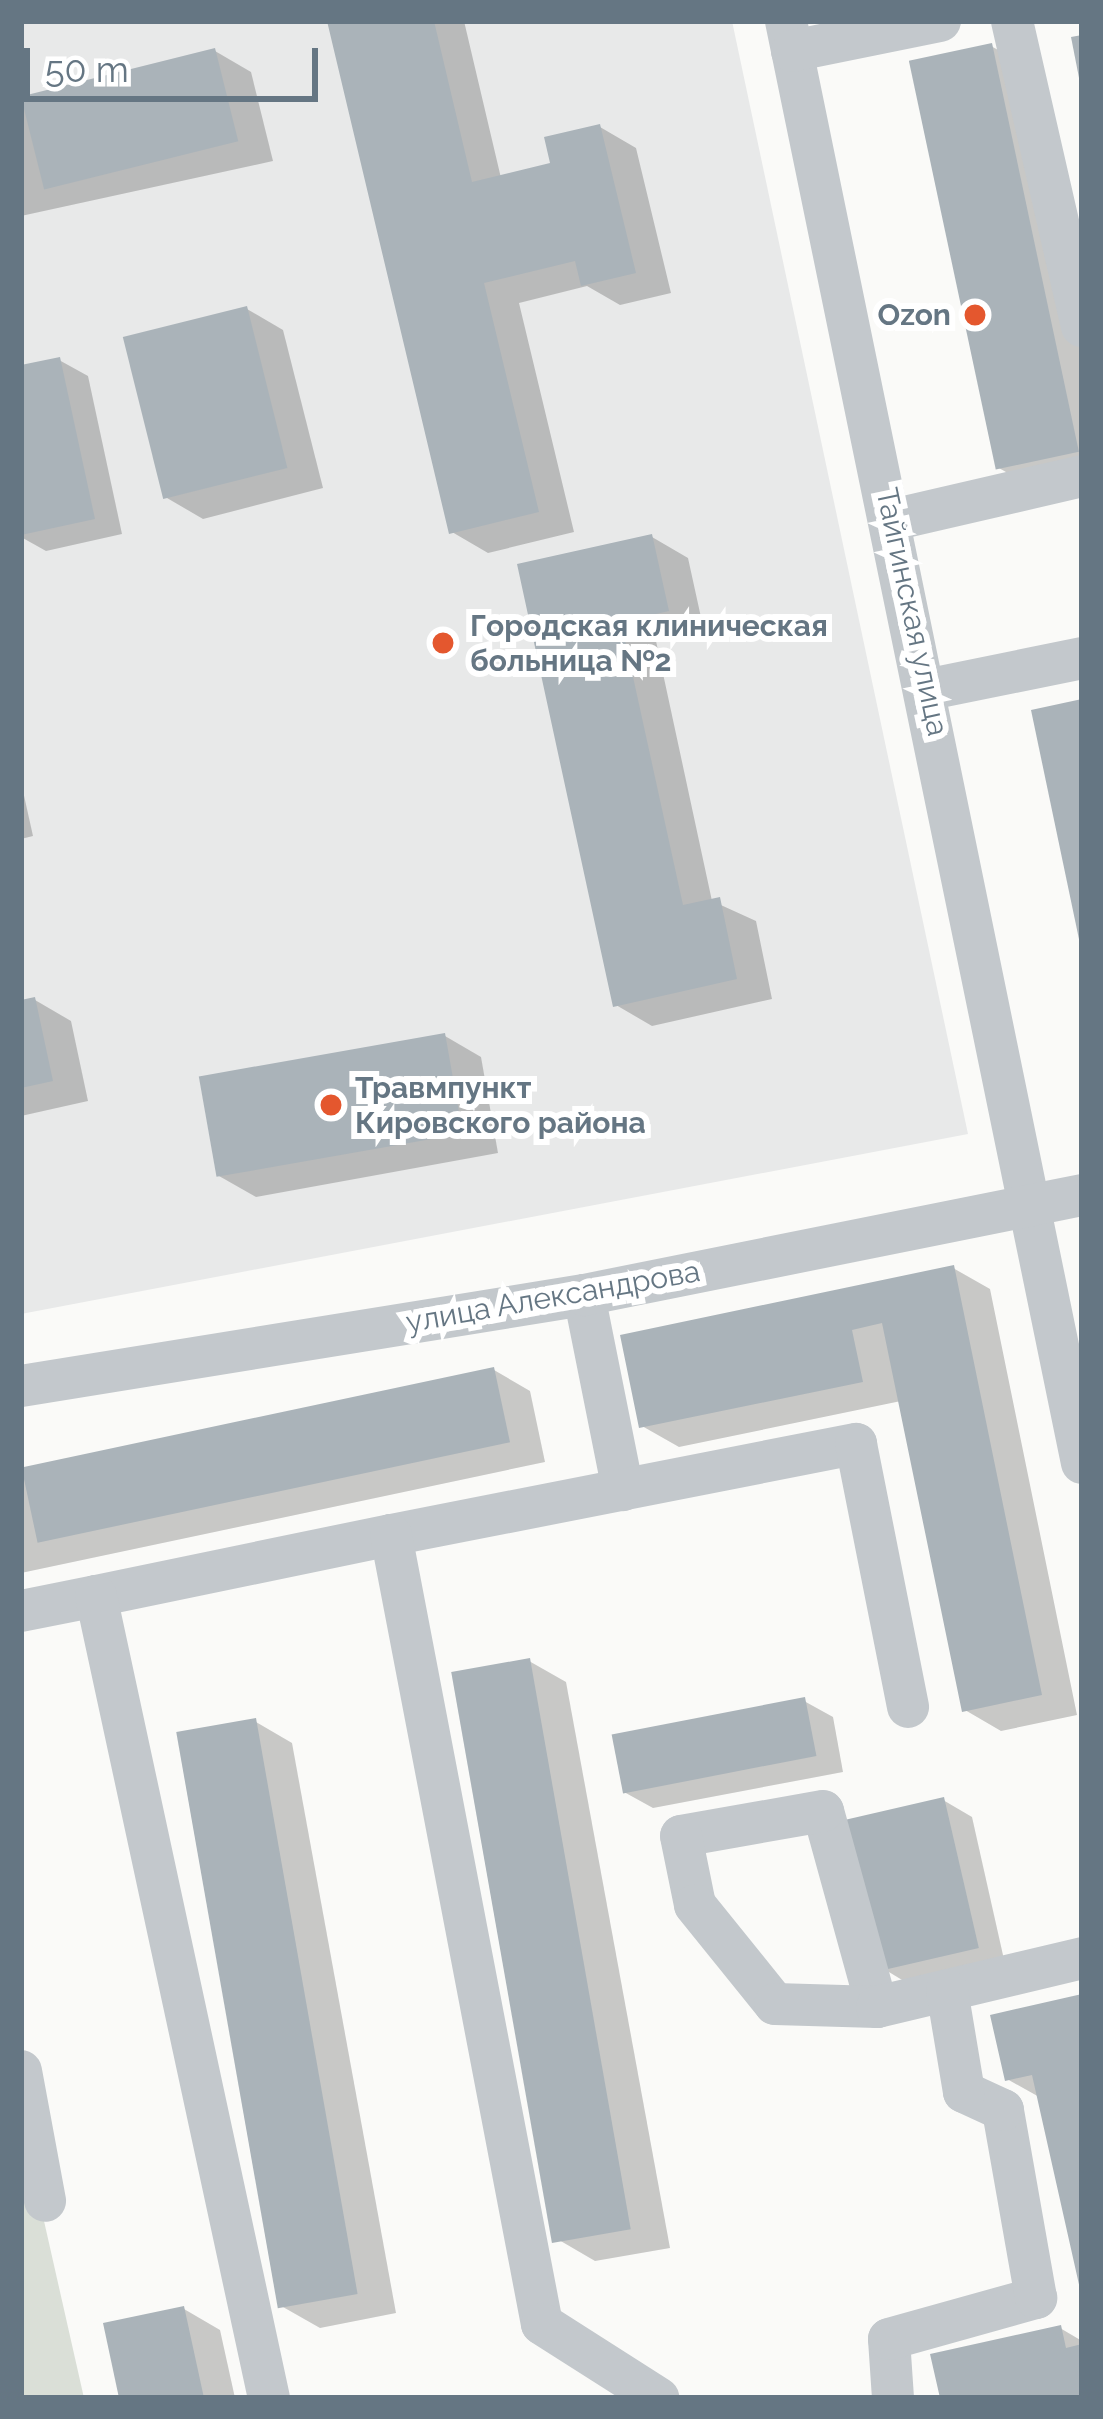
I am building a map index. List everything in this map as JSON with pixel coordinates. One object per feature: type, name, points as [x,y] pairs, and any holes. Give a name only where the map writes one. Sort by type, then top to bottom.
[{"type":"street","points":[[789,36],[940,21]]},
{"type":"street","points":[[1012,21],[1081,316]]},
{"type":"street","name":"Тайгинская улица","points":[[789,36],[930,689],[1082,1463]]},
{"type":"street","points":[[892,520],[1082,476]]},
{"type":"street","points":[[930,689],[1082,658]]},
{"type":"street","name":"улица Александрова","points":[[21,1386],[584,1295],[1082,1195]]},
{"type":"street","points":[[584,1295],[623,1490]]},
{"type":"street","points":[[21,1611],[856,1444],[908,1707]]},
{"type":"street","points":[[391,1535],[542,2324],[658,2398]]},
{"type":"street","points":[[96,1596],[269,2398]]},
{"type":"street","points":[[878,2007],[824,1811],[681,1836],[695,1905],[775,2004],[878,2007],[1082,1958]]},
{"type":"street","points":[[893,2398],[889,2339],[1036,2298],[1004,2110],[964,2092],[947,1990]]},
{"type":"street","points":[[21,2071],[45,2201]]},
{"type":"shaded area","name":"Городская клиническая больница №2","points":[[21,21],[732,21],[968,1134],[21,1314]]},
{"type":"shaded area","points":[[23,2128],[84,2398],[21,2398]]},
{"type":"building","points":[[327,21],[434,21],[472,182],[550,163],[544,137],[600,124],[636,273],[581,286],[575,261],[484,283],[539,512],[449,534]]},
{"type":"building","points":[[1082,35],[1082,82],[1080,83],[1071,37]]},
{"type":"building","points":[[992,43],[1079,452],[996,470],[909,61]]},
{"type":"building","points":[[215,48],[238,141],[44,190],[21,96]]},
{"type":"building","points":[[247,306],[287,468],[163,499],[123,337]]},
{"type":"building","points":[[60,357],[95,519],[21,535],[21,365]]},
{"type":"building","points":[[652,534],[669,611],[621,622],[683,905],[720,897],[737,979],[613,1007],[517,564]]},
{"type":"building","points":[[1082,699],[1082,944],[1080,944],[1031,710]]},
{"type":"building","points":[[35,997],[53,1081],[21,1088],[21,1000]]},
{"type":"building","name":"Травмпункт Кировского района","points":[[445,1033],[463,1133],[217,1177],[199,1076]]},
{"type":"building","points":[[954,1265],[1042,1695],[962,1712],[882,1323],[852,1330],[863,1382],[639,1428],[620,1335]]},
{"type":"building","points":[[494,1367],[510,1442],[38,1543],[22,1467]]},
{"type":"building","points":[[530,1658],[631,2229],[552,2243],[451,1672]]},
{"type":"building","points":[[805,1697],[816,1756],[623,1793],[612,1735]]},
{"type":"building","points":[[256,1718],[358,2294],[278,2308],[176,1732]]},
{"type":"building","points":[[944,1797],[979,1948],[880,1971],[846,1820]]},
{"type":"building","points":[[1082,1994],[1080,2289],[1032,2075],[1005,2081],[990,2015]]},
{"type":"building","points":[[184,2306],[204,2398],[119,2398],[103,2323]]},
{"type":"building","points":[[1061,2325],[1066,2348],[1082,2344],[1082,2398],[940,2398],[930,2354]]},
{"type":"place","name":"Ozon","points":[[975,315]]},
{"type":"place","name":"Городская клиническая больница №2","points":[[443,643]]},
{"type":"place","name":"Травмпункт Кировского района","points":[[331,1105]]}]
